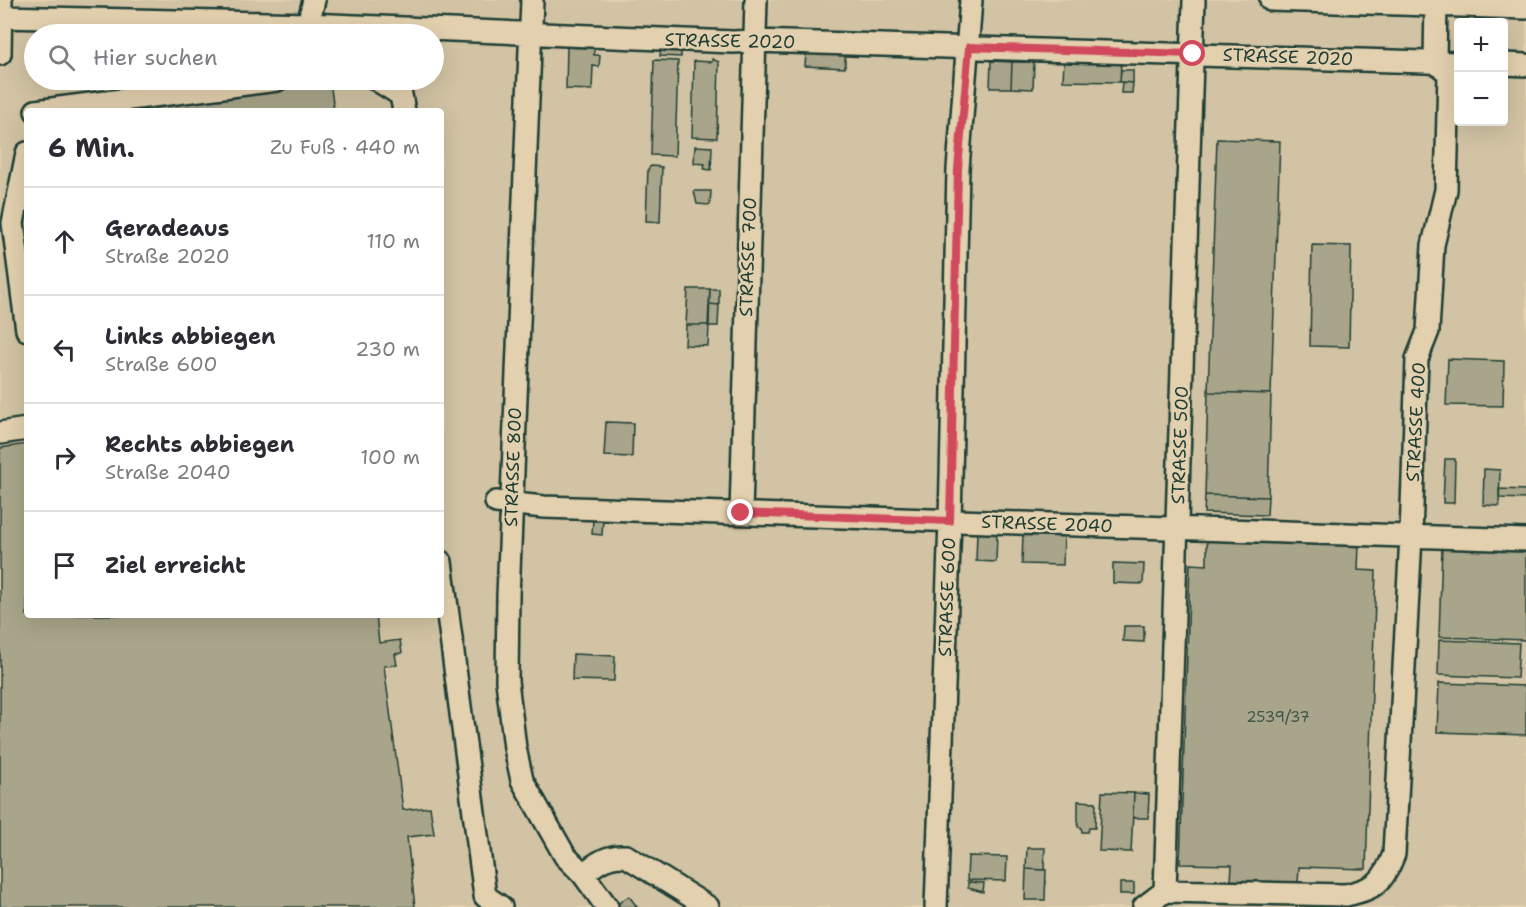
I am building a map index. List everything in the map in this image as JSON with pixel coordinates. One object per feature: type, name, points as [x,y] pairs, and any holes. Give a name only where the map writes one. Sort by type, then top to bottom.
[{"type":"street","points":[[308,24],[314,0]]},
{"type":"street","name":"STRASSE 800","points":[[532,0],[503,502],[507,681],[515,748],[522,780],[565,856],[583,874],[607,907]]},
{"type":"street","name":"STRASSE 700","points":[[741,513],[756,0]]},
{"type":"street","name":"STRASSE 600","points":[[936,907],[950,521],[958,169],[971,0]]},
{"type":"street","name":"STRASSE 500","points":[[1165,891],[1194,0]]},
{"type":"street","points":[[1271,0],[1436,3],[1526,8]]},
{"type":"street","points":[[1435,62],[1436,3]]},
{"type":"street","points":[[0,54],[1,8]]},
{"type":"street","name":"STRASSE 2020","points":[[1,8],[308,24]]},
{"type":"street","name":"STRASSE 2020","points":[[444,30],[733,42],[969,47],[1454,63]]},
{"type":"street","name":"STRASSE 400","points":[[1165,891],[1346,895],[1370,890],[1386,875],[1394,854],[1411,536],[1417,359],[1428,331],[1433,245],[1446,190],[1449,73],[1435,62]]},
{"type":"street","points":[[1508,64],[1526,65]]},
{"type":"street","points":[[59,108],[199,90]]},
{"type":"street","points":[[395,90],[401,95],[403,108]]},
{"type":"street","points":[[24,168],[13,223],[24,307]]},
{"type":"street","points":[[0,433],[24,429]]},
{"type":"street","name":"STRASSE 2040","points":[[503,502],[544,507],[1526,540]]},
{"type":"street","points":[[444,585],[485,896],[501,907]]},
{"type":"street","points":[[583,874],[607,858],[626,856],[708,907]]},
{"type":"street","points":[[1144,907],[1165,891]]},
{"type":"shaded area","points":[[0,0],[1526,0],[1526,907],[0,907]]},
{"type":"building","points":[[567,47],[594,48],[594,55],[600,55],[599,67],[593,66],[592,90],[566,89]]},
{"type":"building","points":[[661,48],[681,49],[681,57],[660,56]]},
{"type":"building","points":[[806,53],[845,54],[845,68],[805,66]]},
{"type":"building","points":[[712,59],[719,62],[717,138],[692,137],[694,61],[712,62]]},
{"type":"building","points":[[654,60],[678,61],[675,156],[651,155]]},
{"type":"building","points":[[1064,60],[1121,62],[1120,82],[1063,81]]},
{"type":"building","points":[[991,61],[1012,62],[1011,88],[990,88]]},
{"type":"building","points":[[1012,62],[1034,62],[1033,89],[1011,88]]},
{"type":"building","points":[[1121,70],[1133,70],[1133,83],[1120,82]]},
{"type":"building","points":[[1122,82],[1133,83],[1132,93],[1121,93]]},
{"type":"building","points":[[263,90],[331,90],[334,108],[128,108]]},
{"type":"building","points":[[1217,139],[1280,141],[1271,394],[1208,392]]},
{"type":"building","points":[[695,146],[712,147],[711,170],[704,169],[705,164],[694,163]]},
{"type":"building","points":[[651,166],[662,167],[660,222],[646,221],[648,169]]},
{"type":"building","points":[[694,191],[711,191],[710,205],[697,204]]},
{"type":"building","points":[[1312,245],[1351,246],[1349,347],[1310,346]]},
{"type":"building","points":[[688,289],[710,289],[709,325],[686,325]]},
{"type":"building","points":[[710,289],[719,289],[719,305],[709,304]]},
{"type":"building","points":[[709,304],[719,305],[718,326],[708,326]]},
{"type":"building","points":[[686,325],[709,325],[708,346],[685,345]]},
{"type":"building","points":[[1448,359],[1504,361],[1503,406],[1446,405]]},
{"type":"building","points":[[1208,392],[1271,394],[1268,497],[1205,495]]},
{"type":"building","points":[[606,422],[633,423],[632,457],[604,456]]},
{"type":"building","points":[[24,444],[24,618],[376,618],[379,643],[400,640],[402,653],[395,654],[397,665],[384,666],[403,810],[430,807],[434,834],[407,837],[415,907],[0,907],[0,448]]},
{"type":"building","points":[[1445,459],[1455,459],[1454,503],[1443,503]]},
{"type":"building","points":[[1484,469],[1500,470],[1499,506],[1483,505]]},
{"type":"building","points":[[1499,489],[1526,490],[1526,499],[1499,498]]},
{"type":"building","points":[[1205,495],[1268,497],[1267,515],[1204,513]]},
{"type":"building","points":[[593,519],[603,519],[602,535],[592,534]]},
{"type":"building","points":[[977,532],[997,532],[996,562],[976,561]]},
{"type":"building","points":[[1023,533],[1064,534],[1063,565],[1022,564]]},
{"type":"building","points":[[1207,539],[1359,544],[1358,570],[1376,571],[1366,869],[1299,867],[1298,883],[1231,881],[1232,865],[1180,864],[1190,564],[1207,565]]},
{"type":"building","points":[[1442,547],[1526,550],[1526,640],[1439,637]]},
{"type":"building","points":[[1113,563],[1144,564],[1143,584],[1113,583]]},
{"type":"building","points":[[1124,626],[1144,626],[1144,642],[1123,641]]},
{"type":"building","points":[[1439,640],[1519,643],[1517,678],[1438,675]]},
{"type":"building","points":[[573,654],[615,656],[614,681],[572,680]]},
{"type":"building","points":[[1439,683],[1526,686],[1526,735],[1437,732]]},
{"type":"building","points":[[1102,792],[1134,793],[1131,852],[1099,851]]},
{"type":"building","points":[[1134,793],[1149,794],[1148,818],[1133,818]]},
{"type":"building","points":[[1078,801],[1096,802],[1095,828],[1089,828],[1088,832],[1082,832],[1081,827],[1078,827]]},
{"type":"building","points":[[1027,848],[1045,848],[1044,870],[1026,869]]},
{"type":"building","points":[[968,856],[1007,857],[1006,881],[967,880]]},
{"type":"building","points":[[1026,869],[1046,870],[1045,900],[1025,900]]},
{"type":"building","points":[[968,882],[984,883],[983,892],[968,888]]},
{"type":"building","points":[[1120,883],[1134,883],[1134,894],[1120,894]]},
{"type":"building","points":[[629,896],[637,907],[614,907]]},
{"type":"route","points":[[741,513],[950,521],[958,169],[969,47],[1193,54]]}]
